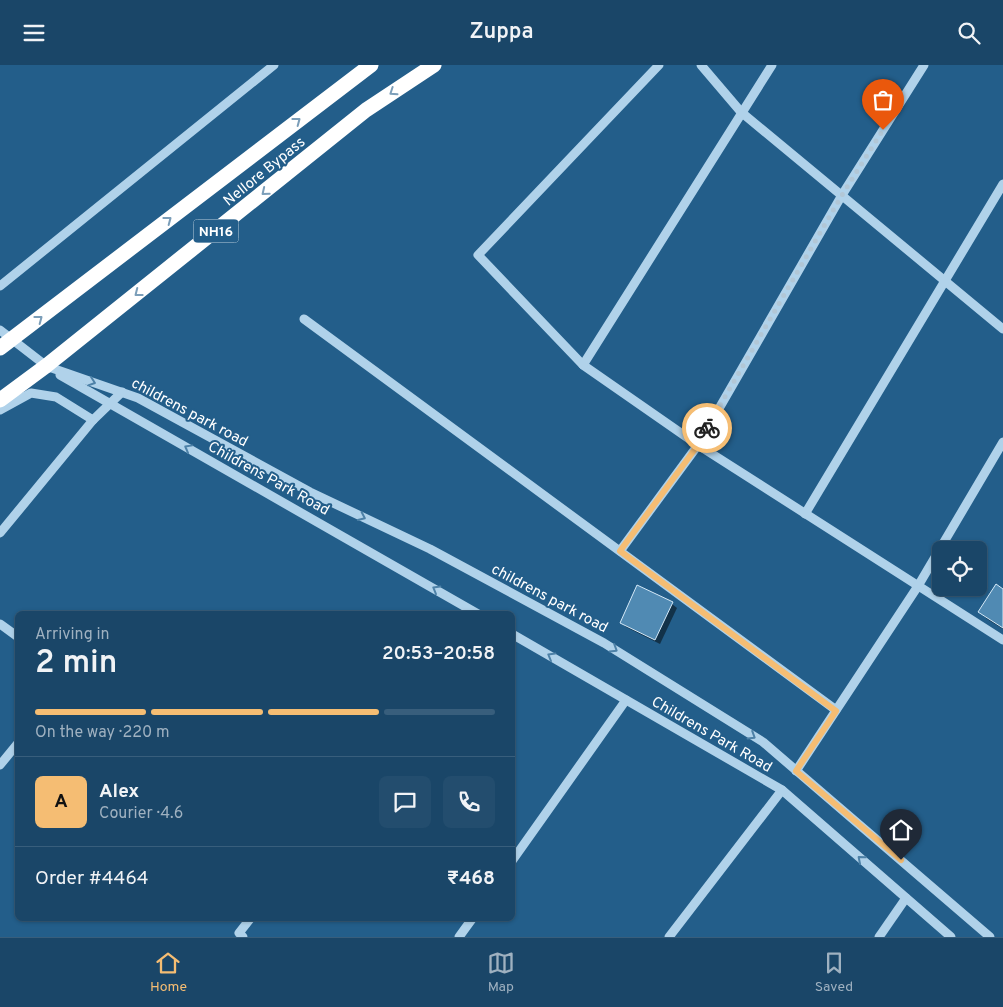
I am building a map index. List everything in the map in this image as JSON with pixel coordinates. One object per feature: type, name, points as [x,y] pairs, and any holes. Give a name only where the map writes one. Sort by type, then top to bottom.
[{"type":"highway","name":"Nellore Bypass","points":[[4,339],[371,65]]},
{"type":"highway","name":"Nellore Bypass","points":[[0,400],[46,366],[366,110],[434,65]]},
{"type":"street","points":[[0,286],[274,65]]},
{"type":"street","points":[[659,65],[478,255],[583,365],[698,445],[1003,640]]},
{"type":"street","points":[[701,65],[741,112],[1003,329]]},
{"type":"street","points":[[583,365],[772,65]]},
{"type":"street","points":[[620,551],[698,445],[842,195],[924,65]]},
{"type":"street","points":[[805,514],[1003,184]]},
{"type":"street","points":[[304,319],[836,711]]},
{"type":"street","points":[[4,339],[46,366]]},
{"type":"street","name":"childrens park road","points":[[46,366],[138,398],[310,492],[430,549],[604,643],[763,742],[990,937]]},
{"type":"street","name":"Childrens Park Road","points":[[46,366],[109,404],[473,611]]},
{"type":"street","points":[[0,533],[93,420],[122,392]]},
{"type":"street","points":[[0,410],[30,393],[56,397],[93,420]]},
{"type":"street","points":[[796,771],[918,586],[1003,442]]},
{"type":"street","points":[[0,624],[15,635]]},
{"type":"street","name":"Childrens Park Road","points":[[515,636],[782,791],[951,937]]},
{"type":"street","points":[[515,857],[626,700]]},
{"type":"street","points":[[0,765],[15,747]]},
{"type":"street","points":[[669,937],[782,791]]},
{"type":"street","points":[[879,937],[906,899]]},
{"type":"street","points":[[243,937],[239,933],[248,921]]},
{"type":"street","points":[[459,937],[471,921]]},
{"type":"building","points":[[996,584],[1003,589],[1003,628],[978,612]]},
{"type":"building","points":[[637,585],[673,602],[655,640],[620,623]]},
{"type":"way so far","points":[[707,428],[842,195],[883,130]]},
{"type":"route","points":[[707,428],[698,445],[620,551],[836,711],[796,771],[901,860]]}]
